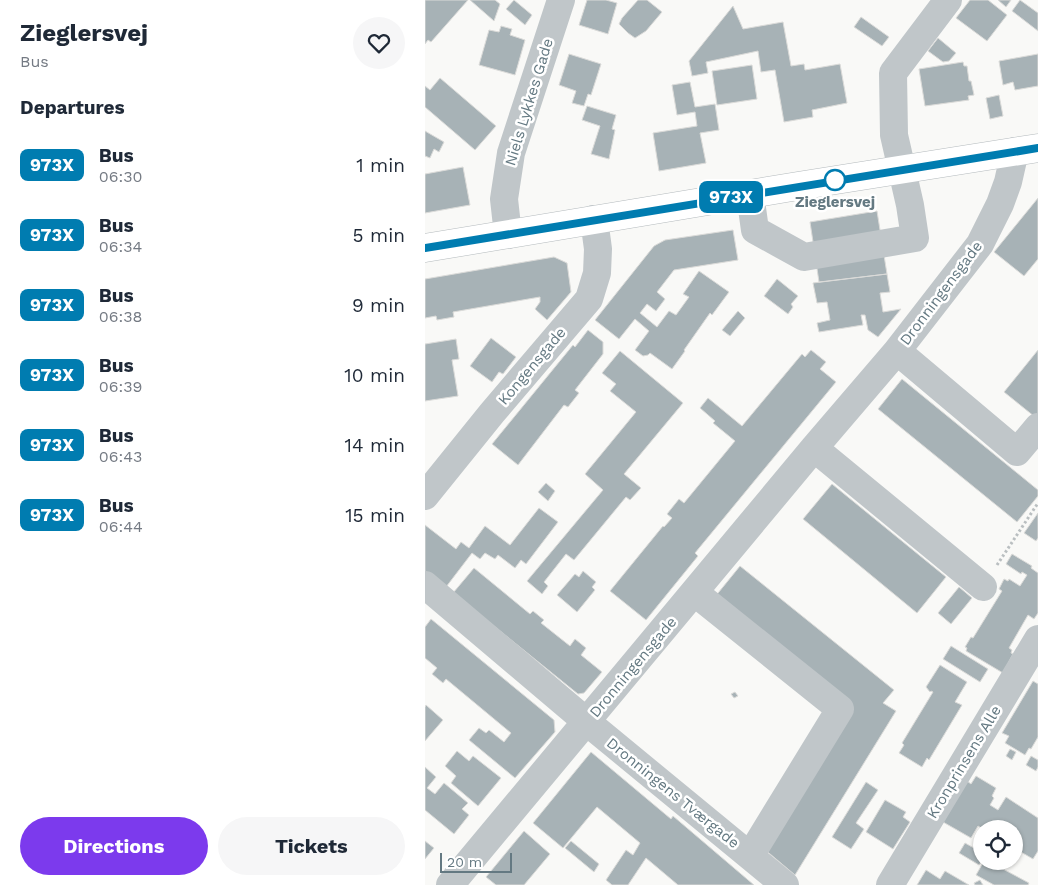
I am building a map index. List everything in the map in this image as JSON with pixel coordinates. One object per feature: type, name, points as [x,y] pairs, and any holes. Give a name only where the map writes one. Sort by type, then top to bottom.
[{"type":"main road","points":[[425,248],[1027,150]]},
{"type":"street","name":"Niels Lykkes Gade","points":[[508,235],[503,199],[511,153],[561,0]]},
{"type":"street","points":[[749,194],[755,230],[804,257],[915,238],[910,205],[894,135],[893,73],[949,0]]},
{"type":"street","name":"Dronningensgade","points":[[450,885],[897,351],[980,244],[1000,204],[1008,182],[1027,150]]},
{"type":"street","name":"Kongensgade","points":[[425,496],[492,413],[589,299],[597,273],[598,249],[594,219]]},
{"type":"street","name":"Dronningensgade","points":[[897,351],[1017,452],[1038,427]]},
{"type":"street","points":[[814,448],[983,586]]},
{"type":"street","name":"Dronningens Tværgade","points":[[425,585],[587,722],[785,885]]},
{"type":"street","points":[[694,592],[840,708],[750,856]]},
{"type":"street","name":"Kronprinsens Alle","points":[[890,885],[1038,640]]},
{"type":"path","points":[[983,586],[1038,503]]},
{"type":"building","points":[[425,0],[468,0],[431,42],[428,40],[425,44]]},
{"type":"building","points":[[470,0],[495,0],[500,4],[494,21]]},
{"type":"building","points":[[514,0],[532,15],[525,25],[506,9]]},
{"type":"building","points":[[587,0],[606,0],[617,3],[608,34],[579,25]]},
{"type":"building","points":[[638,0],[647,0],[662,12],[646,31],[635,38],[619,24]]},
{"type":"building","points":[[970,0],[988,0],[1007,15],[987,41],[956,18]]},
{"type":"building","points":[[998,0],[1011,0],[1006,7]]},
{"type":"building","points":[[1020,0],[1038,13],[1038,31],[1012,11]]},
{"type":"building","points":[[733,6],[743,29],[783,22],[791,66],[804,64],[805,70],[840,64],[847,103],[812,110],[813,117],[784,122],[775,70],[761,72],[758,51],[706,62],[708,73],[692,76],[689,61]]},
{"type":"building","points":[[861,17],[889,37],[882,46],[854,27]]},
{"type":"building","points":[[501,26],[512,29],[510,35],[525,40],[515,75],[479,65],[489,30],[499,32]]},
{"type":"building","points":[[938,38],[956,53],[949,61],[943,62],[928,51]]},
{"type":"building","points":[[569,54],[601,64],[591,95],[588,94],[584,106],[572,103],[576,91],[559,85]]},
{"type":"building","points":[[1038,54],[1038,86],[1015,90],[1013,82],[1003,85],[999,61]]},
{"type":"building","points":[[963,62],[964,66],[967,66],[969,81],[971,81],[974,95],[968,96],[969,100],[925,106],[919,69]]},
{"type":"building","points":[[752,65],[757,99],[717,105],[712,71]]},
{"type":"building","points":[[440,78],[496,126],[475,150],[425,107],[425,86],[430,90]]},
{"type":"building","points":[[690,82],[695,107],[715,104],[719,130],[700,133],[706,163],[659,171],[653,133],[697,126],[695,112],[677,115],[672,85]]},
{"type":"building","points":[[999,95],[1003,116],[990,119],[986,98]]},
{"type":"building","points":[[587,106],[616,115],[612,129],[615,130],[609,159],[591,154],[600,126],[582,120]]},
{"type":"building","points":[[425,131],[444,142],[439,152],[434,149],[430,158],[425,156]]},
{"type":"building","points":[[463,167],[470,205],[425,213],[425,174]]},
{"type":"building","points":[[1038,198],[1038,259],[1024,276],[994,252]]},
{"type":"building","points":[[877,211],[887,274],[819,282],[810,222]]},
{"type":"building","points":[[733,230],[738,260],[674,270],[657,292],[665,299],[656,311],[647,304],[640,313],[657,327],[669,311],[676,315],[689,297],[683,294],[699,271],[729,292],[712,315],[710,313],[672,369],[650,353],[643,356],[635,350],[649,331],[635,319],[619,339],[595,320],[654,246],[665,240]]},
{"type":"building","points":[[554,257],[567,263],[571,292],[547,320],[535,309],[540,302],[540,297],[453,312],[454,317],[437,320],[436,316],[425,318],[425,279]]},
{"type":"building","points":[[887,274],[890,292],[880,293],[883,312],[901,309],[878,337],[868,330],[865,315],[861,315],[863,325],[819,332],[817,323],[830,320],[827,302],[817,303],[813,283]]},
{"type":"building","points":[[777,279],[798,296],[791,304],[793,307],[788,314],[764,296]]},
{"type":"building","points":[[738,311],[745,318],[730,336],[722,330]]},
{"type":"building","points":[[588,330],[603,342],[603,354],[575,390],[579,393],[568,407],[564,405],[518,465],[492,444],[573,345],[575,347]]},
{"type":"building","points":[[491,338],[516,357],[503,374],[499,372],[492,382],[470,366]]},
{"type":"building","points":[[456,339],[459,359],[452,360],[458,396],[425,401],[425,344]]},
{"type":"building","points":[[811,350],[826,362],[820,369],[836,382],[695,553],[698,556],[646,620],[610,591],[663,526],[672,518],[667,514],[679,499],[684,503],[735,441],[713,423],[715,421],[700,408],[708,398],[742,426],[802,354],[805,357]]},
{"type":"building","points":[[1038,350],[1038,413],[1035,417],[1004,392]]},
{"type":"building","points":[[620,351],[683,403],[624,474],[641,488],[630,500],[626,497],[574,560],[566,554],[544,582],[548,586],[542,594],[527,581],[603,490],[585,474],[636,412],[610,391],[616,384],[602,373]]},
{"type":"building","points":[[902,379],[1038,490],[1038,496],[1017,522],[878,409]]},
{"type":"building","points":[[546,483],[555,491],[548,501],[538,492]]},
{"type":"building","points":[[832,484],[946,577],[917,613],[803,519]]},
{"type":"building","points":[[539,508],[558,522],[526,564],[521,560],[515,568],[498,555],[495,559],[485,553],[480,559],[472,553],[446,587],[425,571],[425,525],[456,549],[461,542],[469,548],[485,526],[510,545]]},
{"type":"building","points":[[1038,513],[1038,538],[1036,541],[1024,533]]},
{"type":"building","points":[[1012,554],[1032,566],[1031,568],[1038,573],[1038,613],[1034,619],[1028,615],[1009,648],[1013,654],[1003,673],[966,651],[967,648],[965,647],[971,637],[973,638],[1002,591],[999,589],[1004,579],[1008,581],[1009,579],[1020,586],[1027,575],[1022,572],[1021,574],[1006,564]]},
{"type":"building","points":[[740,566],[894,690],[883,703],[896,711],[795,875],[763,848],[850,708],[714,598]]},
{"type":"building","points":[[474,568],[530,614],[533,611],[544,620],[541,623],[570,646],[575,639],[586,648],[581,655],[602,672],[584,693],[578,694],[453,593]]},
{"type":"building","points":[[583,571],[596,582],[592,587],[595,590],[577,612],[557,595],[575,574],[579,577]]},
{"type":"building","points":[[959,587],[972,598],[951,624],[938,613]]},
{"type":"building","points":[[431,619],[554,720],[555,732],[515,778],[469,740],[479,728],[486,733],[489,730],[504,742],[511,733],[446,679],[443,683],[432,674],[437,668],[425,658],[425,627]]},
{"type":"building","points":[[951,646],[988,669],[980,682],[943,659]]},
{"type":"building","points":[[940,665],[967,682],[955,702],[962,705],[929,760],[927,758],[922,767],[899,753],[904,745],[902,743],[933,692],[930,692],[926,687]]},
{"type":"building","points":[[1033,681],[1038,684],[1038,737],[1025,755],[1005,743],[1009,736],[1002,733]]},
{"type":"building","points":[[735,692],[738,696],[734,698],[731,694]]},
{"type":"building","points":[[426,705],[443,720],[425,741],[425,707]]},
{"type":"building","points":[[1010,749],[1016,752],[1012,760],[1006,756]]},
{"type":"building","points":[[457,751],[469,761],[473,756],[501,778],[478,806],[451,783],[456,776],[445,766]]},
{"type":"building","points":[[591,752],[671,819],[673,816],[754,885],[678,885],[646,858],[628,885],[612,885],[606,880],[626,850],[633,855],[640,843],[597,807],[563,848],[533,823]]},
{"type":"building","points":[[1031,756],[1038,760],[1036,771],[1026,765]]},
{"type":"building","points":[[425,767],[436,777],[427,788],[435,794],[444,783],[468,803],[462,809],[469,815],[454,834],[425,810]]},
{"type":"building","points":[[976,776],[996,788],[990,805],[998,810],[1006,797],[1038,818],[1038,851],[1033,859],[1023,853],[1023,820],[973,820],[973,835],[971,838],[943,822],[967,781],[971,784]]},
{"type":"building","points":[[866,782],[878,790],[856,823],[864,829],[851,849],[832,837]]},
{"type":"building","points":[[885,800],[906,812],[903,817],[910,822],[893,849],[866,832]]},
{"type":"building","points":[[524,831],[550,854],[524,885],[496,885],[486,877]]},
{"type":"building","points":[[425,841],[434,848],[425,859]]},
{"type":"building","points":[[571,841],[599,864],[594,872],[565,848]]},
{"type":"building","points":[[965,843],[973,848],[973,861],[959,853]]},
{"type":"building","points":[[926,870],[940,879],[945,871],[969,885],[917,885]]},
{"type":"building","points":[[979,870],[1005,870],[1029,883],[1028,885],[994,885],[976,875]]},
{"type":"building","points":[[980,880],[983,885],[975,885],[974,883]]},
{"type":"bus line","name":"973X","points":[[425,248],[813,183],[1038,148]]},
{"type":"place","name":"Zieglersvej","points":[[835,180]]}]
